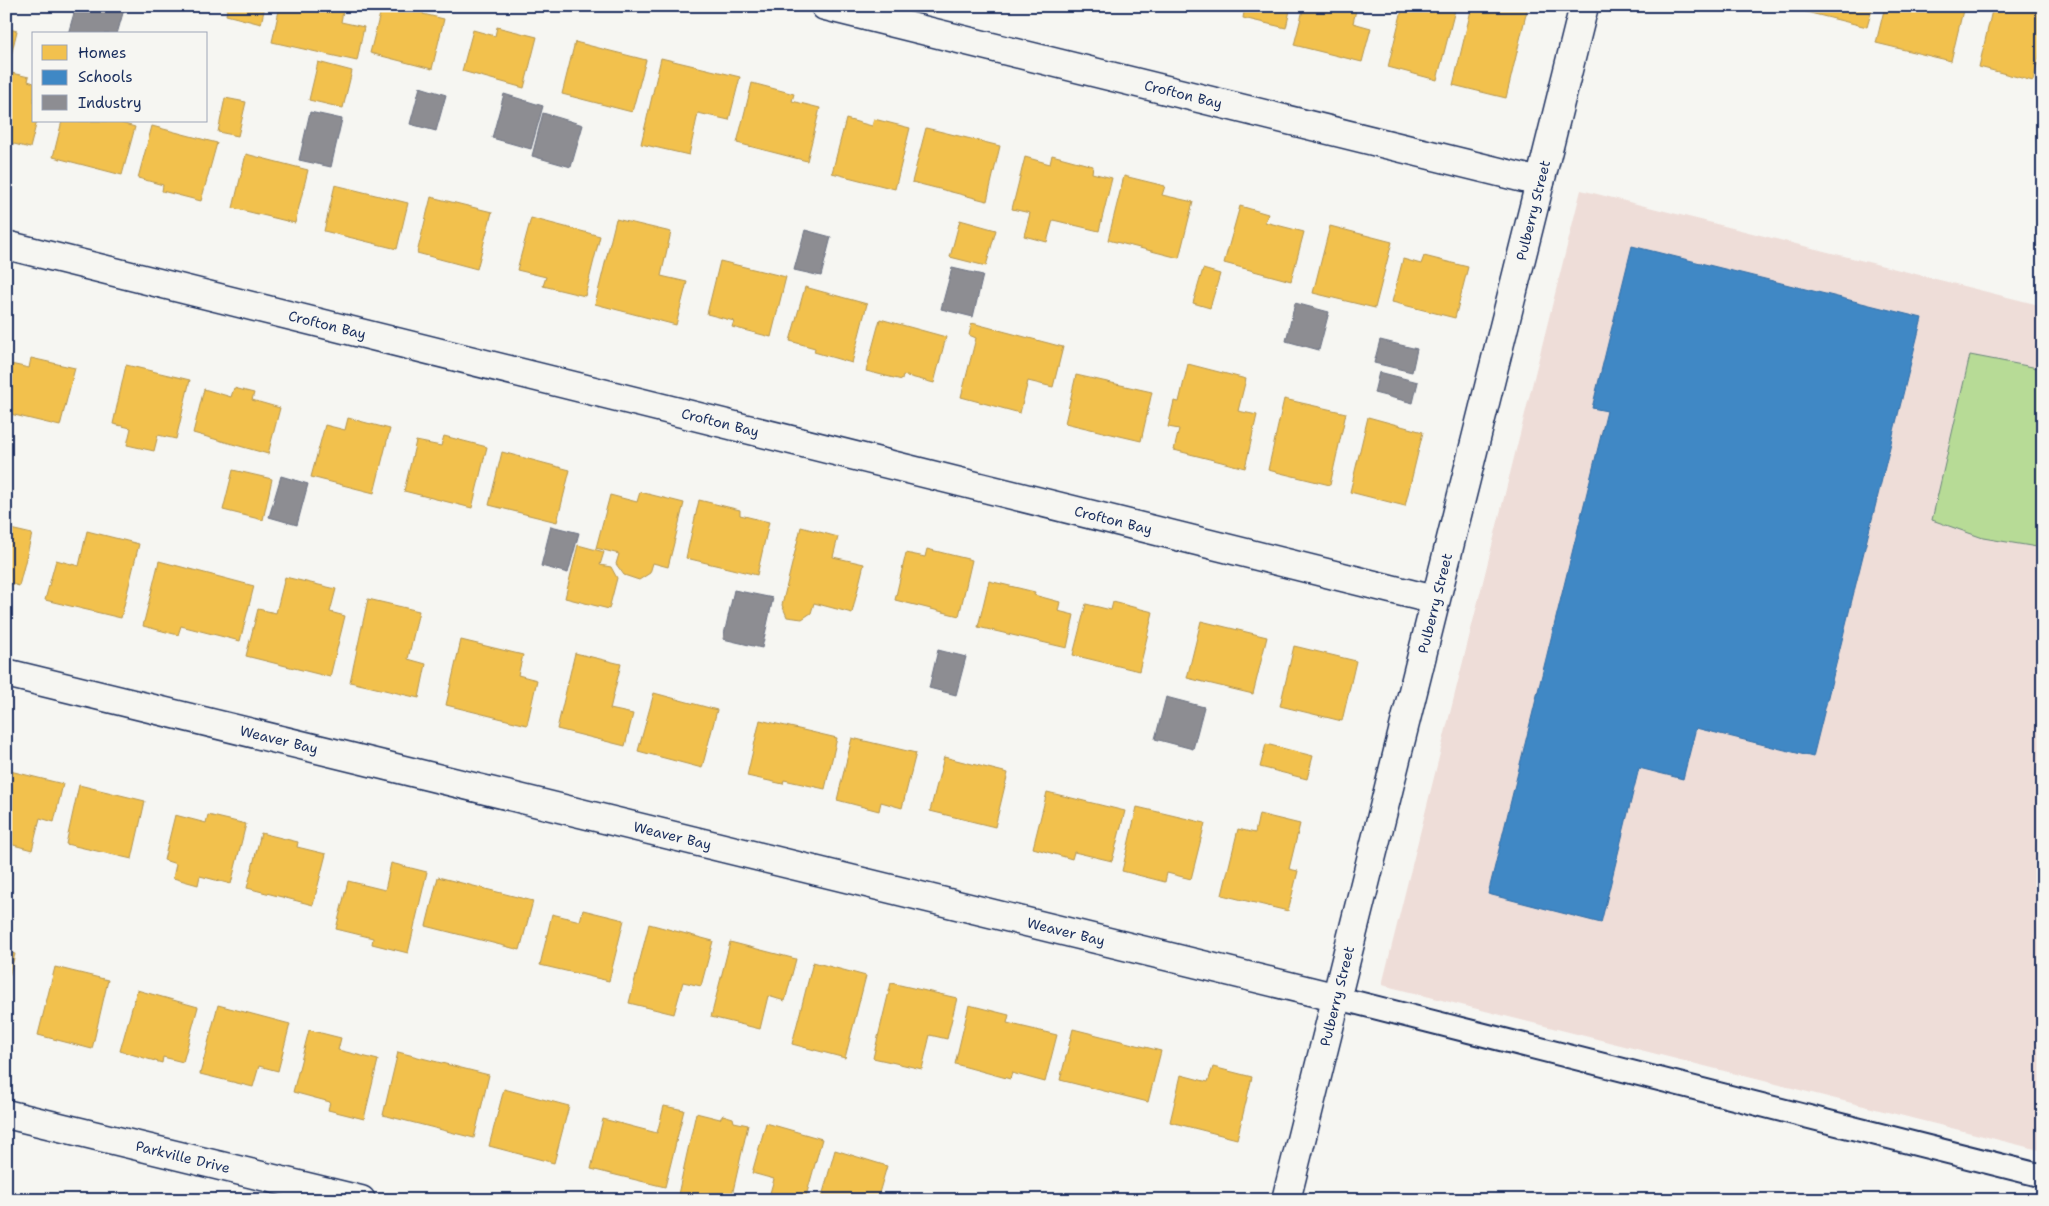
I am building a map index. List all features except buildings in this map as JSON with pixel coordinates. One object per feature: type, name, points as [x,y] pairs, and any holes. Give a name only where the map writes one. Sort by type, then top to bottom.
[{"type":"street","name":"Crofton Bay","points":[[825,6],[1540,182]]},
{"type":"street","name":"Pulberry Street","points":[[1286,1200],[1338,998],[1435,600],[1584,6]]},
{"type":"street","name":"Crofton Bay","points":[[6,245],[1435,600]]},
{"type":"street","name":"Weaver Bay","points":[[6,673],[1338,998]]},
{"type":"street","name":"Parkville Drive","points":[[6,1114],[361,1200]]},
{"type":"lane","points":[[1338,998],[2043,1176]]},
{"type":"shaded area","points":[[1581,190],[2043,306],[2043,1151],[1382,985]]},
{"type":"green space","points":[[1970,355],[2043,369],[2043,548],[1983,538],[1932,520]]}]
